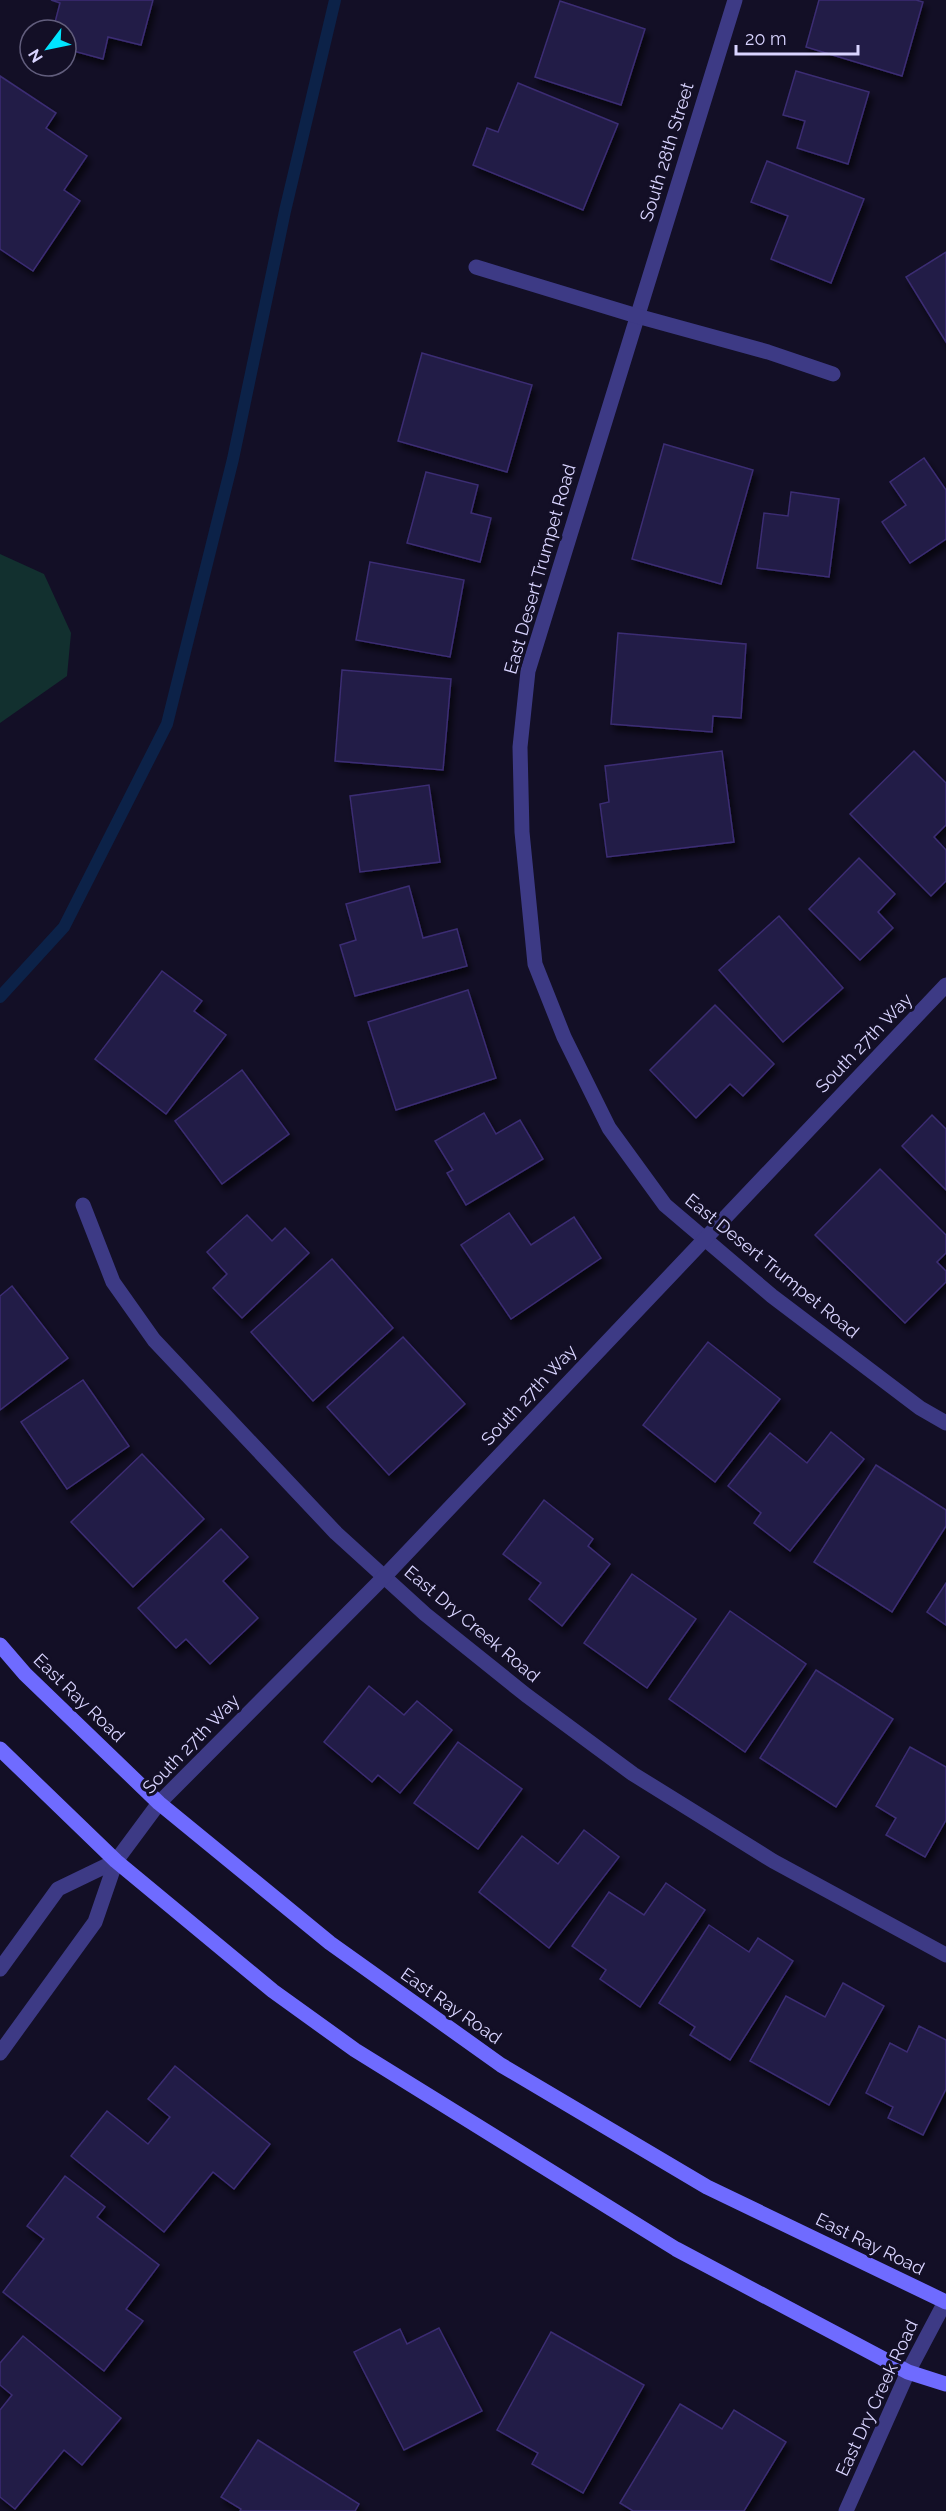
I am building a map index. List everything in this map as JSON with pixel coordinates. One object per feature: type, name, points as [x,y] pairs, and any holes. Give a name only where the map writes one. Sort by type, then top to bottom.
[{"type":"main road","name":"East Ray Road","points":[[0,1645],[25,1674],[159,1803],[330,1944],[501,2065],[707,2187],[946,2302]]},
{"type":"main road","points":[[0,1749],[116,1861],[273,1991],[355,2050],[676,2249],[908,2372],[946,2384]]},
{"type":"street","name":"South 28th Street","points":[[637,316],[735,0]]},
{"type":"street","points":[[476,267],[637,316],[768,352],[832,374]]},
{"type":"street","name":"East Desert Trumpet Road","points":[[637,316],[528,671],[520,747],[522,832],[535,964],[564,1037],[609,1128],[665,1204],[772,1296],[920,1408],[946,1423]]},
{"type":"street","name":"South 27th Way","points":[[0,2053],[95,1922],[116,1861],[159,1803],[384,1577],[946,985]]},
{"type":"street","name":"East Dry Creek Road","points":[[83,1205],[113,1282],[154,1340],[336,1533],[425,1614],[526,1695],[633,1774],[773,1862],[946,1955]]},
{"type":"street","points":[[0,1969],[57,1889],[116,1861]]},
{"type":"street","name":"East Dry Creek Road","points":[[846,2511],[908,2372],[946,2302]]},
{"type":"green space","points":[[0,554],[44,574],[71,633],[67,676],[0,723]]},
{"type":"building","points":[[51,0],[153,0],[141,45],[108,37],[103,59],[78,52],[78,18],[56,18],[60,3]]},
{"type":"building","points":[[819,0],[916,0],[923,2],[902,76],[806,47]]},
{"type":"building","points":[[560,1],[645,29],[621,105],[535,77]]},
{"type":"building","points":[[796,71],[869,92],[848,164],[797,148],[805,121],[783,115]]},
{"type":"building","points":[[0,76],[56,113],[46,128],[87,156],[64,190],[80,201],[33,271],[0,249]]},
{"type":"building","points":[[518,83],[618,124],[583,210],[473,165],[487,128],[498,132]]},
{"type":"building","points":[[767,161],[864,199],[831,283],[771,259],[788,216],[751,202]]},
{"type":"building","points":[[946,252],[946,342],[906,277]]},
{"type":"building","points":[[422,353],[532,385],[507,472],[398,441]]},
{"type":"building","points":[[664,444],[753,470],[721,584],[632,559]]},
{"type":"building","points":[[924,458],[946,490],[946,539],[910,563],[882,522],[906,505],[890,482]]},
{"type":"building","points":[[426,472],[478,485],[471,513],[491,518],[480,562],[407,543]]},
{"type":"building","points":[[791,492],[839,499],[829,577],[757,568],[764,513],[788,516]]},
{"type":"building","points":[[370,562],[464,580],[450,657],[356,640]]},
{"type":"building","points":[[618,633],[746,644],[741,718],[713,716],[712,732],[611,724]]},
{"type":"building","points":[[342,670],[451,679],[443,770],[335,761]]},
{"type":"building","points":[[722,751],[734,842],[607,857],[600,804],[609,802],[605,766]]},
{"type":"building","points":[[914,751],[946,783],[946,825],[934,837],[946,850],[946,881],[931,896],[850,814]]},
{"type":"building","points":[[429,785],[440,862],[360,872],[350,796]]},
{"type":"building","points":[[859,858],[895,894],[878,912],[893,928],[860,960],[809,909]]},
{"type":"building","points":[[409,886],[423,938],[457,929],[467,966],[355,996],[340,945],[356,940],[346,904]]},
{"type":"building","points":[[779,916],[843,988],[783,1042],[719,970]]},
{"type":"building","points":[[162,971],[202,1001],[194,1011],[226,1035],[166,1114],[95,1059]]},
{"type":"building","points":[[468,990],[496,1078],[396,1110],[368,1022]]},
{"type":"building","points":[[715,1005],[774,1064],[743,1096],[730,1084],[696,1118],[650,1070]]},
{"type":"building","points":[[242,1070],[289,1134],[222,1184],[175,1121]]},
{"type":"building","points":[[484,1113],[496,1134],[520,1120],[543,1159],[466,1205],[447,1173],[453,1170],[435,1141]]},
{"type":"building","points":[[932,1115],[946,1129],[946,1190],[902,1146]]},
{"type":"building","points":[[880,1169],[946,1235],[946,1253],[937,1262],[946,1271],[946,1282],[905,1323],[815,1235]]},
{"type":"building","points":[[509,1213],[531,1245],[574,1217],[601,1258],[511,1319],[461,1245]]},
{"type":"building","points":[[247,1215],[272,1241],[285,1228],[309,1253],[242,1318],[213,1288],[227,1274],[207,1252]]},
{"type":"building","points":[[332,1259],[393,1328],[313,1401],[251,1332]]},
{"type":"building","points":[[12,1286],[68,1358],[0,1410],[0,1296]]},
{"type":"building","points":[[403,1337],[465,1404],[389,1475],[327,1407]]},
{"type":"building","points":[[708,1342],[780,1399],[715,1482],[643,1425]]},
{"type":"building","points":[[83,1380],[129,1446],[67,1489],[21,1422]]},
{"type":"building","points":[[831,1432],[864,1459],[790,1551],[754,1523],[761,1513],[728,1486],[770,1433],[807,1463]]},
{"type":"building","points":[[142,1454],[204,1519],[133,1587],[71,1522]]},
{"type":"building","points":[[876,1465],[946,1510],[946,1526],[892,1612],[814,1562]]},
{"type":"building","points":[[544,1500],[593,1539],[588,1546],[610,1564],[562,1626],[529,1599],[541,1583],[503,1554]]},
{"type":"building","points":[[221,1529],[248,1557],[223,1581],[258,1618],[210,1664],[186,1639],[176,1648],[138,1608]]},
{"type":"building","points":[[632,1574],[696,1619],[647,1688],[584,1643]]},
{"type":"building","points":[[946,1583],[946,1625],[927,1612]]},
{"type":"building","points":[[730,1611],[806,1664],[745,1752],[669,1699]]},
{"type":"building","points":[[816,1670],[893,1719],[836,1807],[760,1758]]},
{"type":"building","points":[[369,1686],[404,1715],[417,1701],[452,1730],[400,1793],[378,1775],[372,1782],[324,1742]]},
{"type":"building","points":[[458,1742],[522,1789],[478,1849],[414,1803]]},
{"type":"building","points":[[910,1747],[946,1767],[946,1820],[925,1857],[886,1835],[896,1818],[876,1806]]},
{"type":"building","points":[[584,1830],[619,1857],[549,1948],[479,1892],[522,1836],[558,1864]]},
{"type":"building","points":[[666,1883],[705,1910],[640,2007],[600,1979],[606,1970],[572,1946],[609,1892],[644,1915]]},
{"type":"building","points":[[709,1925],[749,1952],[758,1938],[793,1961],[730,2060],[690,2035],[695,2027],[659,2003]]},
{"type":"building","points":[[843,1983],[884,2006],[829,2105],[750,2061],[786,1996],[825,2017]]},
{"type":"building","points":[[919,2026],[946,2040],[946,2089],[923,2135],[888,2118],[893,2107],[866,2093],[890,2043],[907,2052]]},
{"type":"building","points":[[175,2066],[270,2144],[234,2189],[213,2172],[164,2232],[71,2156],[107,2111],[148,2144],[170,2117],[148,2099]]},
{"type":"building","points":[[65,2176],[105,2207],[97,2217],[159,2265],[126,2309],[143,2321],[104,2371],[3,2292],[44,2239],[27,2226]]},
{"type":"building","points":[[439,2328],[482,2411],[404,2450],[354,2352],[400,2329],[407,2344]]},
{"type":"building","points":[[551,2332],[644,2385],[583,2493],[532,2464],[538,2453],[497,2430]]},
{"type":"building","points":[[23,2336],[121,2418],[82,2465],[64,2450],[15,2509],[0,2497],[0,2410],[12,2395],[0,2385],[0,2363]]},
{"type":"building","points":[[680,2404],[722,2429],[734,2410],[786,2442],[744,2511],[633,2511],[620,2503]]},
{"type":"building","points":[[258,2440],[359,2504],[355,2511],[240,2511],[241,2509],[221,2497]]},
{"type":"waterway","points":[[0,997],[64,927],[167,724],[233,459],[285,211],[335,0]]}]
